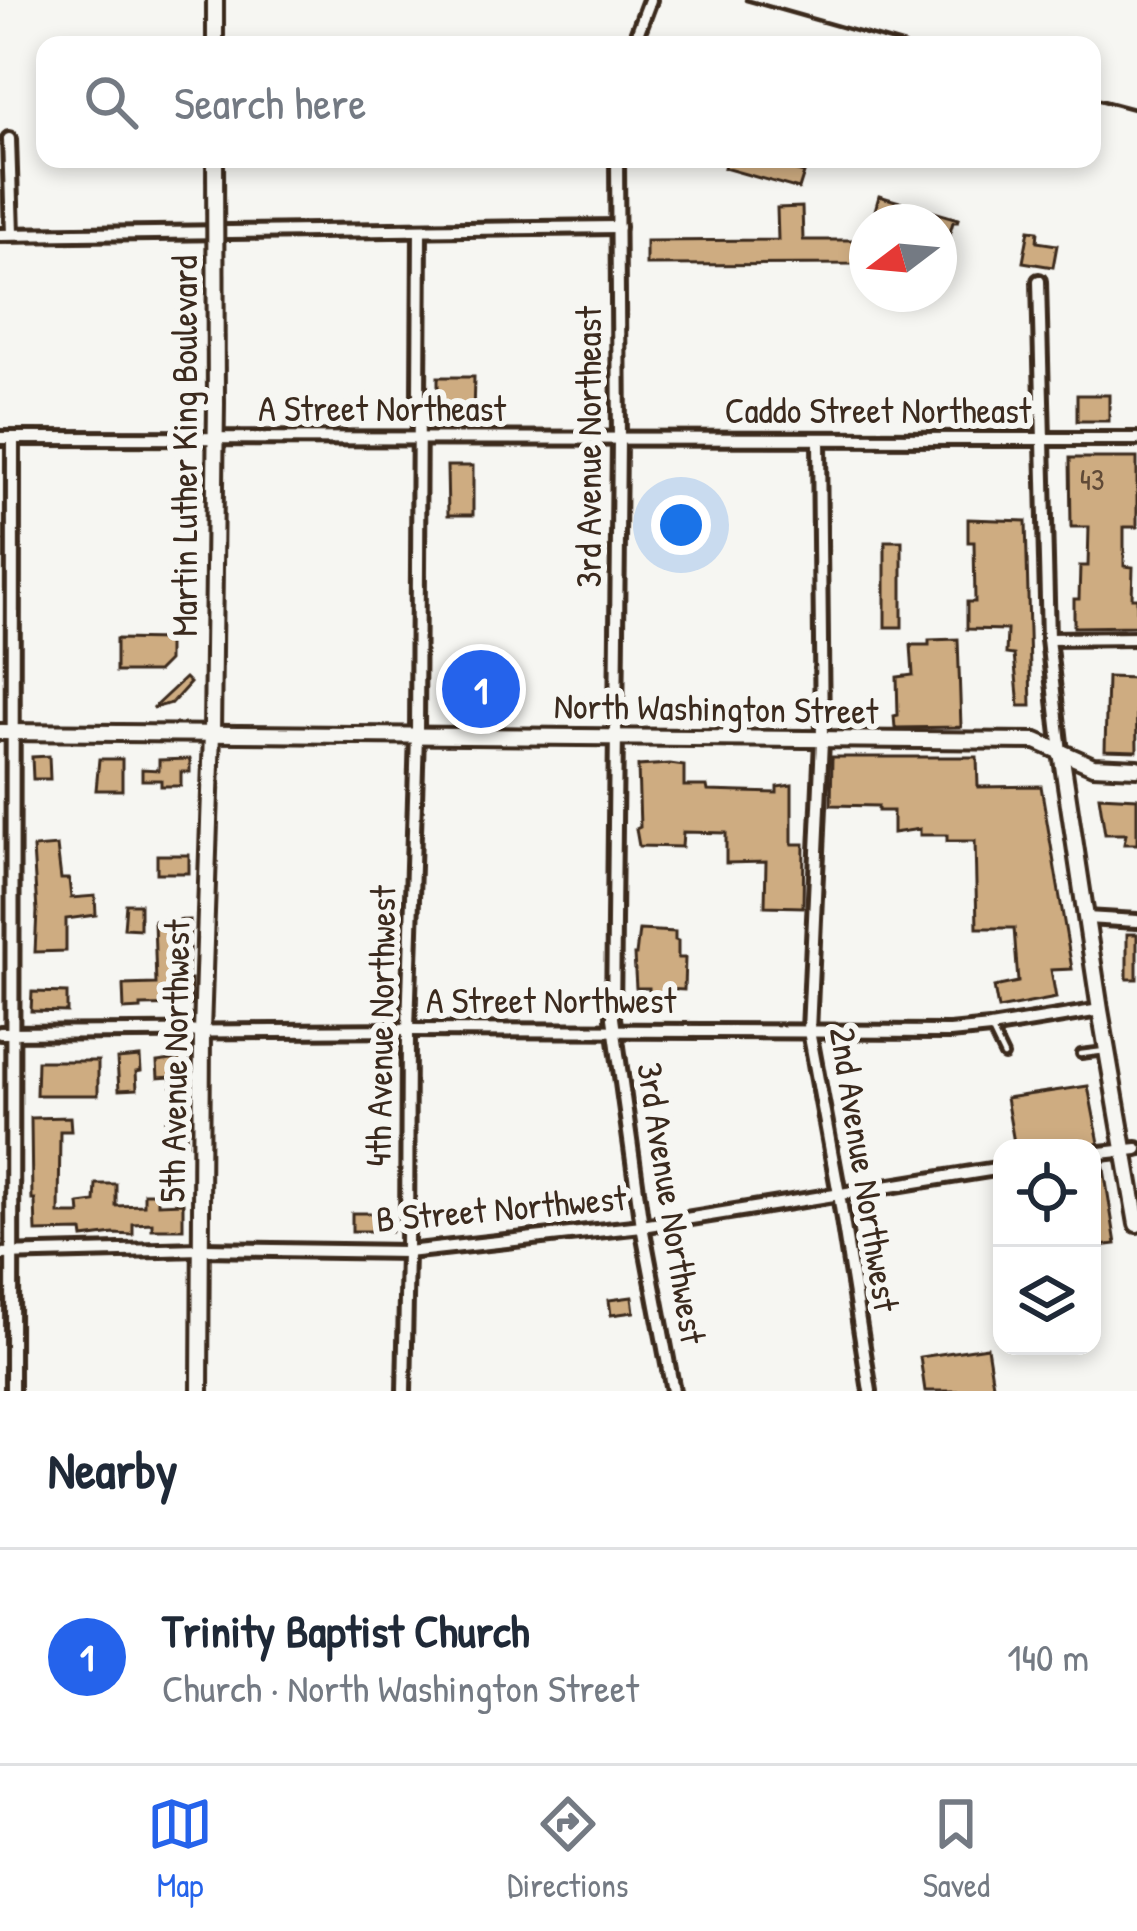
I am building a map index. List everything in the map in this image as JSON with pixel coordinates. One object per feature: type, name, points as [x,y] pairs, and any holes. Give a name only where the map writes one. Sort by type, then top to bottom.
[{"type":"main road","points":[[215,0],[215,36]]},
{"type":"main road","name":"Martin Luther King Boulevard","points":[[212,733],[215,168]]},
{"type":"main road","name":"North Washington Street","points":[[7,732],[1036,741],[1093,766],[1137,768]]},
{"type":"main road","name":"5th Avenue Northwest","points":[[200,1391],[202,1031],[212,733]]},
{"type":"main road","points":[[1061,752],[1107,1051],[1131,1149],[1137,1224]]},
{"type":"street","points":[[636,36],[650,0]]},
{"type":"street","points":[[9,139],[6,235],[618,227]]},
{"type":"street","name":"3rd Avenue Northeast","points":[[616,736],[617,168]]},
{"type":"street","name":"4th Avenue Northwest","points":[[404,1391],[417,734],[419,230]]},
{"type":"street","points":[[1039,281],[1048,639],[1061,752]]},
{"type":"street","points":[[6,438],[6,1254],[12,1391]]},
{"type":"street","name":"A Street Northeast","points":[[6,438],[619,440]]},
{"type":"street","name":"Caddo Street Northeast","points":[[619,440],[1137,440]]},
{"type":"street","name":"2nd Avenue Northwest","points":[[819,440],[822,740],[809,1031],[870,1391]]},
{"type":"street","points":[[1048,639],[1137,638]]},
{"type":"street","name":"3rd Avenue Northwest","points":[[616,736],[614,1030],[642,1226],[673,1391]]},
{"type":"street","points":[[1086,918],[1137,921]]},
{"type":"street","name":"A Street Northwest","points":[[6,1033],[950,1032],[1100,1010]]},
{"type":"street","points":[[1101,1153],[1131,1149]]},
{"type":"street","name":"B Street Northwest","points":[[6,1254],[201,1249],[407,1252],[642,1226],[993,1169]]},
{"type":"lane","points":[[991,1028],[1004,1055]]},
{"type":"lane","points":[[1081,1054],[1107,1051]]},
{"type":"building","points":[[724,168],[786,168],[804,173],[799,189]]},
{"type":"building","points":[[879,196],[906,204],[877,204]]},
{"type":"building","points":[[802,207],[803,240],[849,240],[849,264],[646,265],[646,241],[778,240],[777,208]]},
{"type":"building","points":[[1029,230],[1038,231],[1037,242],[1057,245],[1053,267],[1023,262]]},
{"type":"building","points":[[438,377],[474,377],[473,416],[438,416]]},
{"type":"building","points":[[1077,395],[1109,395],[1109,421],[1077,421]]},
{"type":"building","points":[[1070,458],[1137,458],[1137,527],[1124,527],[1124,566],[1133,567],[1137,626],[1074,627],[1080,566],[1088,566],[1089,527],[1071,527]]},
{"type":"building","points":[[447,466],[473,466],[473,515],[448,515]]},
{"type":"building","points":[[968,519],[1026,521],[1031,706],[1019,706],[1014,655],[1006,654],[1007,630],[967,629],[967,602],[975,602],[974,542],[968,542]]},
{"type":"building","points":[[885,541],[902,541],[902,627],[885,627]]},
{"type":"building","points":[[116,639],[168,640],[168,661],[157,672],[116,672]]},
{"type":"building","points":[[958,639],[961,727],[895,728],[897,677],[913,675],[911,645]]},
{"type":"building","points":[[1107,677],[1136,678],[1137,751],[1105,750]]},
{"type":"building","points":[[185,678],[190,683],[172,703],[153,708]]},
{"type":"building","points":[[49,756],[50,779],[33,779],[32,757]]},
{"type":"building","points":[[832,757],[977,757],[978,787],[1041,786],[1072,969],[1051,970],[1056,998],[998,1009],[994,987],[1018,982],[1014,928],[977,928],[975,841],[947,841],[947,835],[920,835],[920,829],[893,833],[893,811],[831,805]]},
{"type":"building","points":[[99,759],[122,759],[122,790],[96,790]]},
{"type":"building","points":[[190,759],[190,772],[181,772],[181,786],[142,780],[142,769],[159,770],[159,760]]},
{"type":"building","points":[[638,766],[684,766],[684,786],[707,786],[708,791],[777,793],[777,787],[792,785],[792,844],[804,844],[803,907],[765,906],[766,862],[726,863],[726,833],[683,832],[682,847],[639,846]]},
{"type":"building","points":[[1099,796],[1137,798],[1137,844],[1124,844],[1126,834],[1105,834]]},
{"type":"building","points":[[57,846],[61,879],[69,879],[71,898],[95,896],[96,915],[66,919],[66,951],[35,952],[33,848]]},
{"type":"building","points":[[157,855],[189,855],[189,873],[157,873]]},
{"type":"building","points":[[126,904],[140,904],[140,929],[124,928]]},
{"type":"building","points":[[190,920],[191,1005],[124,1010],[123,985],[156,984],[154,921]]},
{"type":"building","points":[[639,930],[675,932],[678,958],[685,958],[684,990],[666,989],[665,1000],[649,999],[649,988],[636,988],[634,955]]},
{"type":"building","points":[[1127,934],[1137,934],[1137,979],[1127,979]]},
{"type":"building","points":[[32,992],[67,993],[67,1012],[31,1011]]},
{"type":"building","points":[[140,1057],[137,1089],[119,1090],[117,1059]]},
{"type":"building","points":[[187,1058],[190,1090],[172,1092],[171,1077],[158,1078],[157,1062]]},
{"type":"building","points":[[37,1061],[98,1061],[98,1095],[36,1095]]},
{"type":"building","points":[[1088,1086],[1098,1139],[1013,1139],[1006,1098]]},
{"type":"building","points":[[70,1117],[71,1131],[60,1131],[59,1214],[80,1214],[79,1204],[95,1202],[96,1184],[116,1184],[116,1206],[144,1205],[144,1193],[158,1193],[158,1204],[183,1203],[183,1229],[133,1224],[133,1235],[83,1238],[82,1231],[36,1232],[31,1118]]},
{"type":"building","points":[[184,1118],[187,1143],[169,1145],[166,1120]]},
{"type":"building","points":[[1101,1163],[1116,1244],[1101,1246]]},
{"type":"building","points":[[352,1213],[391,1213],[391,1231],[352,1231]]},
{"type":"building","points":[[632,1297],[634,1312],[611,1315],[609,1300]]},
{"type":"building","points":[[987,1347],[994,1391],[925,1391],[920,1357]]},
{"type":"railway","points":[[746,0],[873,36]]},
{"type":"railway","points":[[1101,100],[1137,110]]},
{"type":"place","name":"Trinity Baptist Church","points":[[481,689]]}]
